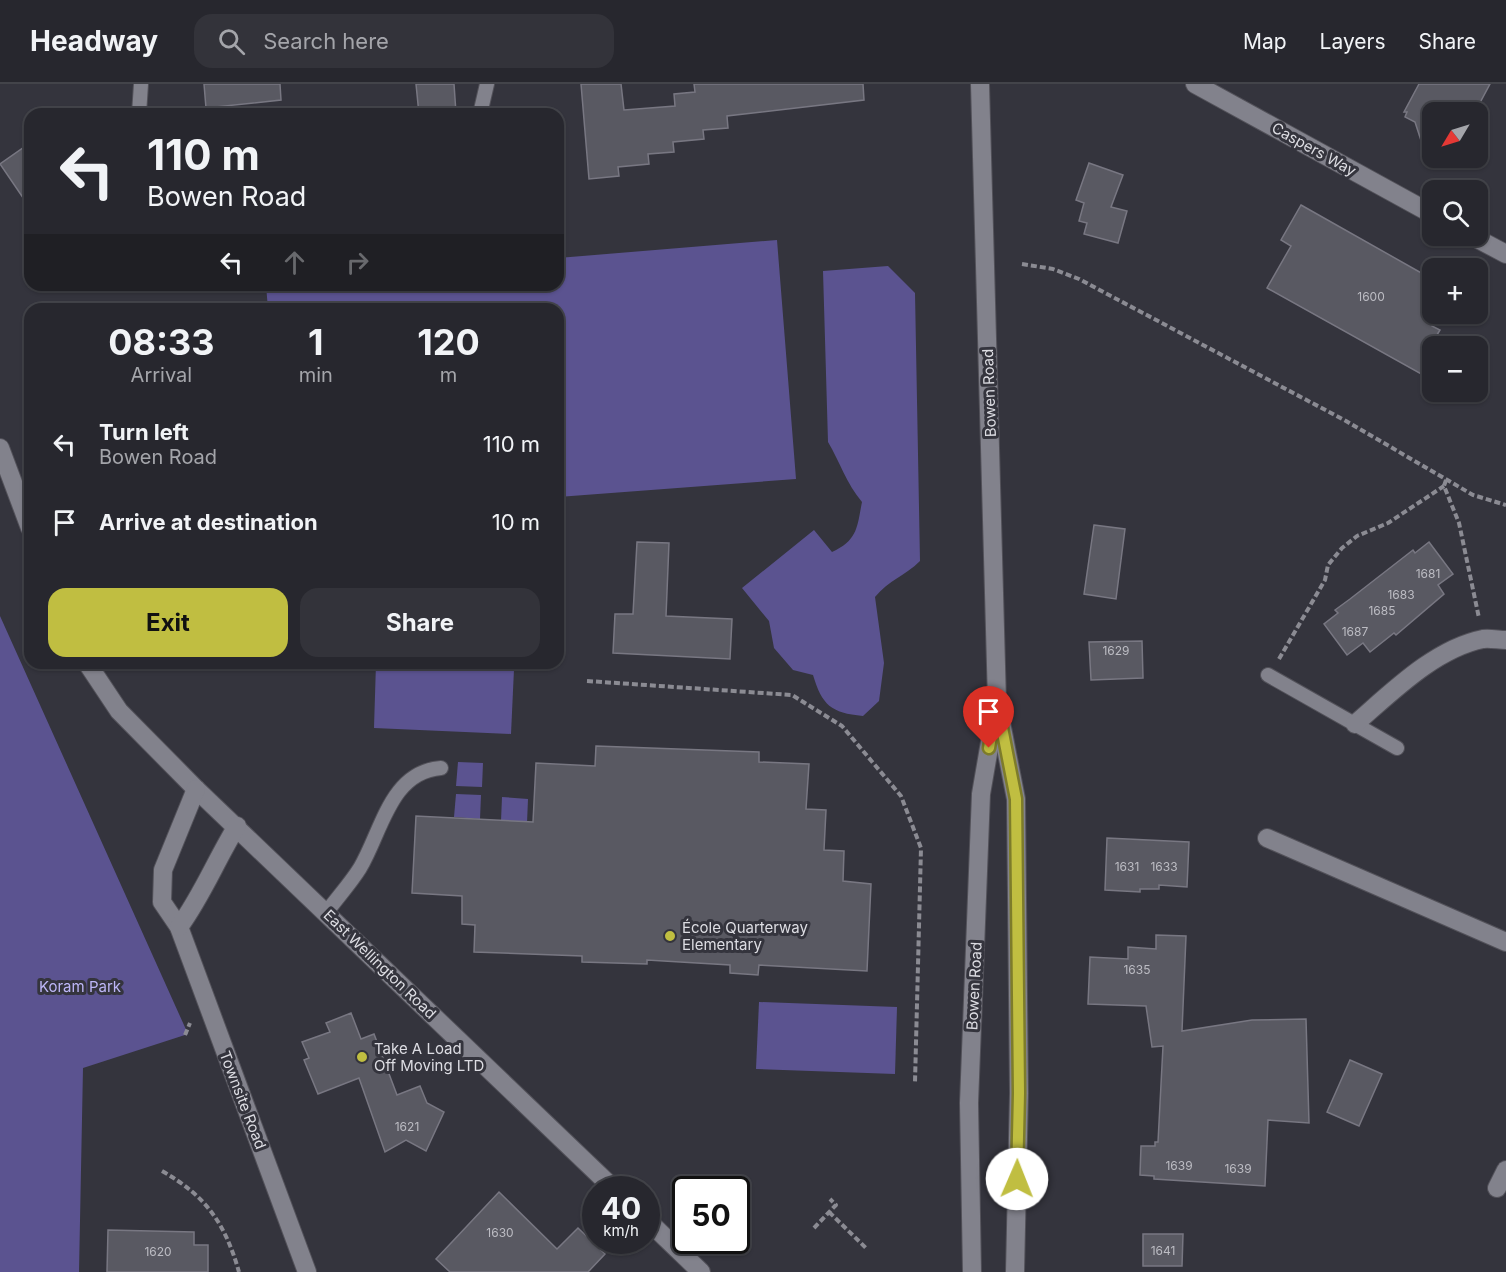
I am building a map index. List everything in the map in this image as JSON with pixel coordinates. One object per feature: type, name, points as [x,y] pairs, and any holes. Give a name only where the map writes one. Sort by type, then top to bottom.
[{"type":"street","name":"Bowen Road","points":[[980,84],[997,702],[1016,799],[1019,1093],[1015,1272]]},
{"type":"street","name":"Caspers Way","points":[[1195,84],[1422,209]]},
{"type":"street","points":[[1488,244],[1506,254]]},
{"type":"street","points":[[0,448],[24,512]]},
{"type":"street","points":[[1355,724],[1413,674],[1448,654],[1484,639],[1506,640]]},
{"type":"street","points":[[91,669],[119,711],[196,789]]},
{"type":"street","name":"Bowen Road","points":[[972,1272],[969,1103],[981,794],[997,702]]},
{"type":"street","name":"East Wellington Road","points":[[196,789],[600,1176]]},
{"type":"street","name":"Townsite Road","points":[[196,789],[163,870],[162,902],[179,927],[307,1272]]},
{"type":"street","points":[[179,927],[196,904],[216,861],[237,826]]},
{"type":"street","points":[[1267,838],[1506,942]]},
{"type":"street","points":[[1497,1188],[1506,1170]]},
{"type":"street","points":[[660,1232],[701,1272]]},
{"type":"lane","points":[[139,108],[141,84]]},
{"type":"lane","points":[[481,108],[487,84]]},
{"type":"lane","points":[[1268,675],[1397,748]]},
{"type":"lane","points":[[326,913],[360,867],[381,819],[399,790],[424,770],[441,768]]},
{"type":"path","points":[[1022,264],[1053,268],[1079,279],[1346,421],[1473,495],[1506,504]]},
{"type":"path","points":[[1290,645],[1325,580],[1328,565],[1342,548],[1357,536],[1388,523],[1444,486],[1446,480]]},
{"type":"path","points":[[1444,486],[1459,523],[1484,639]]},
{"type":"path","points":[[587,681],[792,695],[842,726],[901,796],[921,848],[915,1082]]},
{"type":"path","points":[[162,1171],[200,1197],[213,1212],[232,1248],[239,1272]]},
{"type":"path","points":[[814,1228],[836,1204],[830,1199]]},
{"type":"path","points":[[828,1212],[867,1249]]},
{"type":"green space","points":[[777,240],[796,479],[564,497],[564,303],[268,303],[266,291],[564,291],[564,258]]},
{"type":"green space","points":[[888,266],[915,293],[920,561],[875,597],[884,663],[879,701],[863,716],[835,710],[820,694],[813,675],[793,670],[774,648],[769,621],[742,588],[814,530],[832,552],[847,543],[855,532],[862,502],[847,480],[828,442],[823,271]]},
{"type":"green space","name":"Koram Park","points":[[0,616],[188,1034],[83,1068],[79,1272],[0,1272]]},
{"type":"green space","points":[[376,669],[514,669],[511,734],[374,728]]},
{"type":"green space","points":[[458,762],[483,763],[482,787],[456,786]]},
{"type":"green space","points":[[456,794],[481,795],[480,819],[454,817]]},
{"type":"green space","points":[[502,797],[528,799],[527,823],[501,821]]},
{"type":"green space","points":[[759,1002],[897,1007],[895,1074],[756,1069]]},
{"type":"building","points":[[204,84],[280,84],[281,100],[206,108]]},
{"type":"building","points":[[416,84],[454,84],[456,108],[418,108]]},
{"type":"building","points":[[581,84],[621,84],[624,110],[675,106],[674,94],[695,92],[694,84],[863,84],[864,100],[727,116],[728,128],[703,130],[704,139],[673,142],[674,152],[648,154],[649,164],[618,167],[619,176],[589,179]]},
{"type":"building","points":[[1419,84],[1490,84],[1480,102],[1422,102],[1422,144],[1415,122],[1405,117],[1407,112],[1404,112]]},
{"type":"building","points":[[24,147],[24,199],[0,164]]},
{"type":"building","points":[[1089,163],[1123,175],[1111,207],[1127,211],[1118,243],[1084,234],[1087,223],[1079,221],[1084,203],[1076,200]]},
{"type":"building","points":[[1301,205],[1422,273],[1422,324],[1432,324],[1440,330],[1436,336],[1422,336],[1422,374],[1267,288],[1291,246],[1281,240]]},
{"type":"building","points":[[1094,525],[1125,529],[1116,599],[1084,594]]},
{"type":"building","points":[[637,542],[669,543],[666,616],[732,619],[730,659],[613,653],[615,614],[633,614]]},
{"type":"building","points":[[1429,542],[1453,574],[1438,585],[1444,594],[1396,635],[1394,633],[1370,652],[1363,643],[1347,655],[1324,624],[1338,613],[1335,610],[1413,550],[1415,553]]},
{"type":"building","points":[[1142,641],[1143,678],[1091,680],[1089,642]]},
{"type":"building","points":[[596,746],[759,752],[759,762],[809,764],[806,809],[826,810],[824,850],[844,851],[843,881],[871,884],[867,971],[759,965],[758,975],[730,973],[730,965],[647,960],[647,964],[582,962],[582,956],[474,952],[475,925],[462,924],[462,896],[412,893],[416,816],[533,822],[536,763],[595,766]]},
{"type":"building","points":[[1107,838],[1189,842],[1187,887],[1159,885],[1159,889],[1140,889],[1140,892],[1105,890]]},
{"type":"building","points":[[1156,935],[1186,936],[1182,1031],[1252,1020],[1306,1019],[1309,1123],[1268,1120],[1265,1186],[1154,1179],[1154,1176],[1140,1175],[1141,1146],[1155,1146],[1155,1142],[1158,1142],[1163,1046],[1152,1047],[1146,1006],[1088,1004],[1090,957],[1128,959],[1128,947],[1156,949]]},
{"type":"building","points":[[351,1013],[361,1039],[374,1034],[397,1095],[420,1086],[427,1103],[444,1112],[426,1151],[406,1140],[385,1152],[359,1078],[318,1094],[304,1060],[309,1058],[302,1042],[330,1032],[326,1023]]},
{"type":"building","points":[[1350,1060],[1382,1074],[1359,1126],[1327,1112]]},
{"type":"building","points":[[499,1192],[557,1249],[578,1228],[582,1232],[582,1254],[605,1254],[588,1272],[450,1272],[436,1259]]},
{"type":"building","points":[[108,1230],[194,1232],[194,1245],[208,1245],[208,1272],[107,1272]]},
{"type":"building","points":[[1143,1234],[1183,1234],[1182,1266],[1143,1266]]},
{"type":"place","name":"École Quarterway Elementary","points":[[670,936]]},
{"type":"place","name":"Take A Load Off Moving LTD","points":[[362,1057]]},
{"type":"route","points":[[989,748],[997,702],[1016,799],[1019,1093],[1017,1179]]}]
